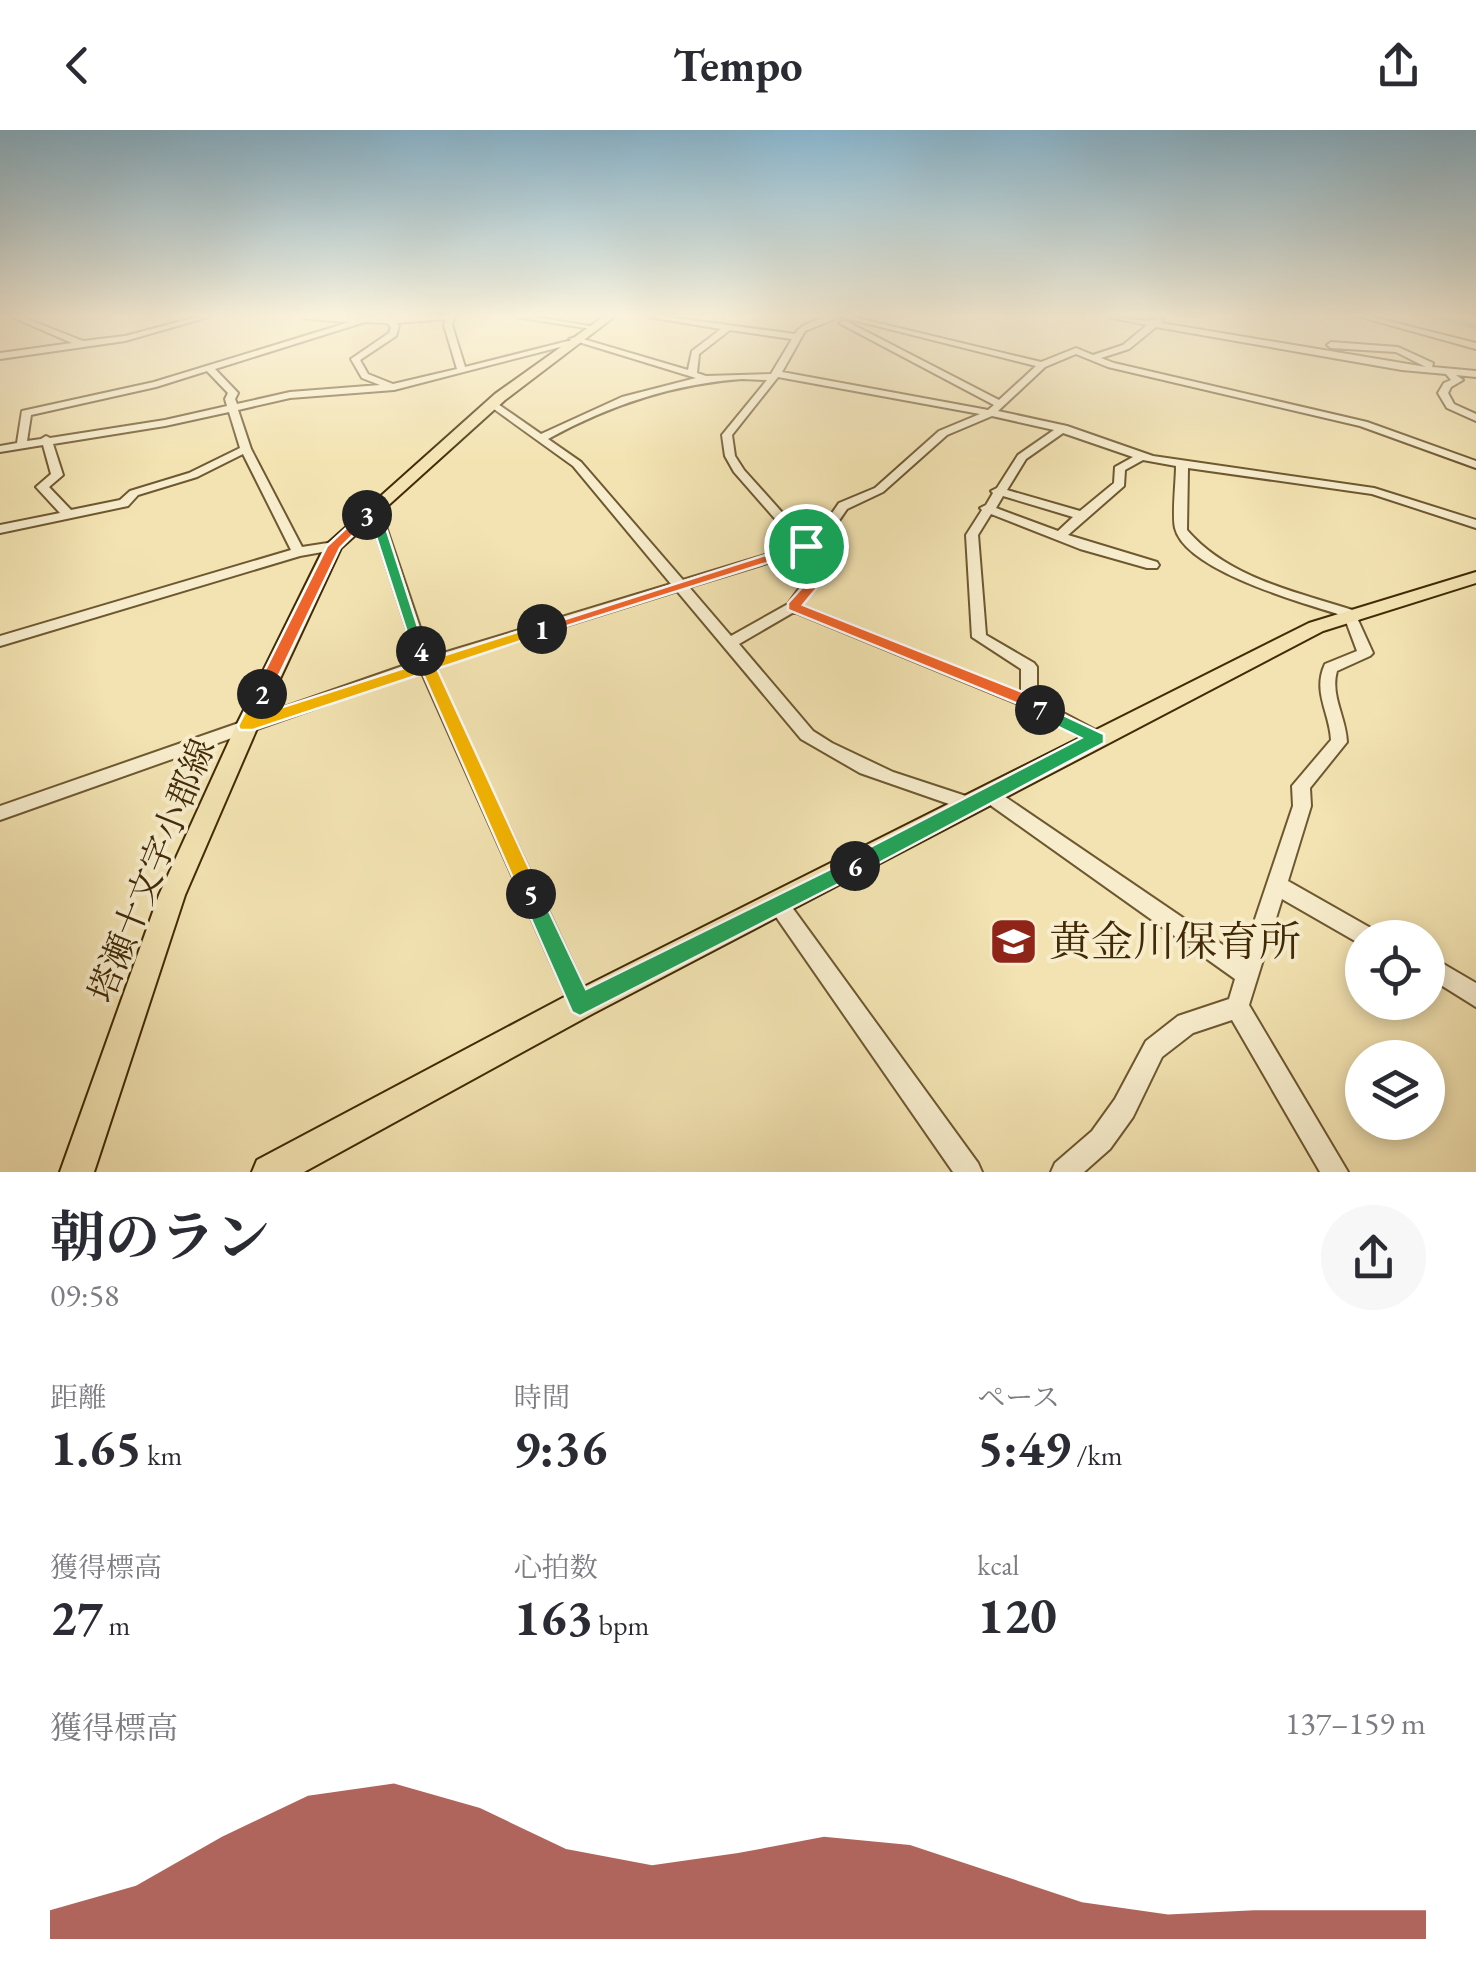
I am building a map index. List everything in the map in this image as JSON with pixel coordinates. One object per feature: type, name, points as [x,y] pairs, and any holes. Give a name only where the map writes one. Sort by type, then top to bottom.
[{"type":"main road","name":"塔瀬十文字小郡線","points":[[77,1172],[172,895],[246,726],[334,546],[540,366]]},
{"type":"main road","points":[[269,1172],[580,1004],[1316,628],[1476,577]]},
{"type":"street","points":[[22,442],[26,413],[220,366]]},
{"type":"street","points":[[359,366],[364,376],[394,387]]},
{"type":"street","points":[[460,366],[462,372]]},
{"type":"street","points":[[0,449],[46,438],[164,422],[232,405],[394,387],[484,366]]},
{"type":"street","points":[[661,366],[706,378]]},
{"type":"street","points":[[692,374],[693,366]]},
{"type":"street","points":[[730,643],[793,607],[820,571],[806,546],[740,472],[727,445],[730,428],[781,366]]},
{"type":"street","points":[[924,366],[1000,404]]},
{"type":"street","points":[[794,532],[832,522],[843,506],[879,490],[944,433],[990,414],[1040,366]]},
{"type":"street","points":[[1125,366],[1363,424],[1476,465]]},
{"type":"street","points":[[1408,366],[1476,374]]},
{"type":"street","points":[[1431,366],[1458,380],[1447,384],[1442,393],[1448,404],[1476,418]]},
{"type":"street","points":[[210,369],[233,393],[232,405],[246,449],[298,552]]},
{"type":"street","points":[[543,437],[594,409],[706,378],[775,376],[1063,428],[1142,456],[1182,464],[1374,491],[1476,524]]},
{"type":"street","points":[[492,404],[543,437],[600,488],[807,735],[834,755],[982,801],[1248,976]]},
{"type":"street","points":[[1029,702],[1029,667],[987,644],[976,632],[972,535],[1022,456],[1063,428]]},
{"type":"street","points":[[46,438],[57,476],[42,488],[66,512]]},
{"type":"street","points":[[0,529],[66,512],[84,514],[124,503],[134,493],[193,475],[246,449]]},
{"type":"street","points":[[1060,536],[1077,514],[1103,504],[1120,484],[1119,470],[1142,456]]},
{"type":"street","points":[[1182,464],[1181,530],[1196,548],[1245,576],[1354,617],[1364,653],[1330,668],[1326,677],[1326,696],[1338,722],[1339,742],[1301,786],[1302,806],[1237,1007]]},
{"type":"street","points":[[997,491],[1077,514]]},
{"type":"street","points":[[986,508],[1152,565]]},
{"type":"street","points":[[374,509],[426,664],[580,1004]]},
{"type":"street","points":[[0,641],[298,552],[334,546]]},
{"type":"street","points":[[0,813],[426,664],[806,546]]},
{"type":"street","points":[[793,607],[1029,702],[1097,738]]},
{"type":"street","points":[[1278,886],[1345,924]]},
{"type":"street","points":[[779,905],[969,1172]]},
{"type":"street","points":[[1445,977],[1476,996]]},
{"type":"street","points":[[1064,1172],[1101,1140],[1124,1108],[1154,1048],[1186,1024],[1237,1007]]},
{"type":"street","points":[[1237,1007],[1335,1172]]},
{"type":"place","name":"黄金川保育所","points":[[1014,941]]},
{"type":"route","points":[[806,546],[426,664],[246,726],[334,546],[374,509],[426,664],[580,1004],[992,797],[1097,738],[1029,702],[793,607],[820,571],[806,546]]}]
